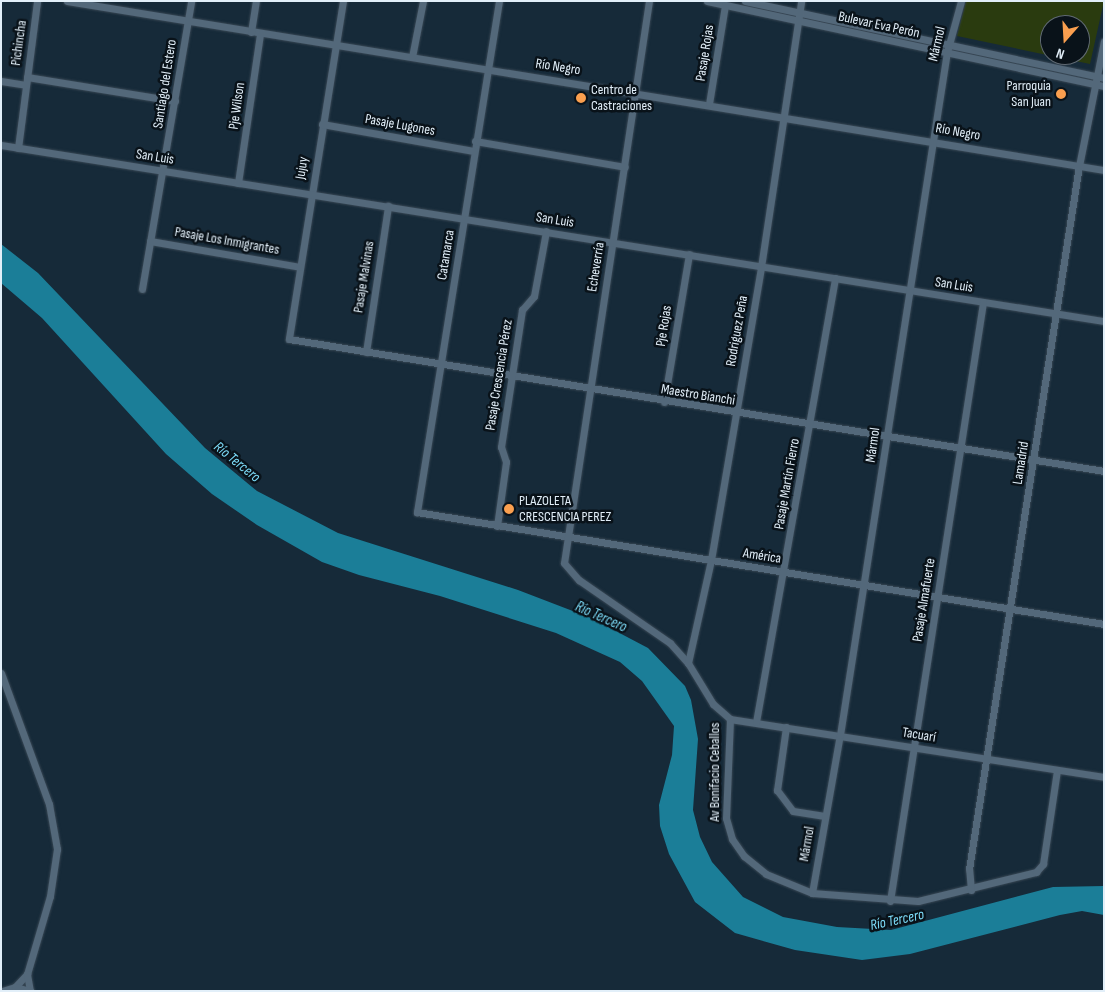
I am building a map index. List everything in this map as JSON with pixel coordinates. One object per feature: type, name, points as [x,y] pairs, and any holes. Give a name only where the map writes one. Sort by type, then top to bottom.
[{"type":"street","name":"Pichincha","points":[[18,148],[38,1]]},
{"type":"street","name":"Río Negro","points":[[67,1],[260,34],[486,68],[932,140],[1104,170]]},
{"type":"street","name":"Santiago del Estero","points":[[142,289],[191,1]]},
{"type":"street","points":[[250,32],[256,1]]},
{"type":"street","name":"Jujuy","points":[[289,339],[334,45],[343,1]]},
{"type":"street","points":[[412,57],[423,1]]},
{"type":"street","name":"Catamarca","points":[[417,512],[442,365],[486,68],[499,1]]},
{"type":"street","name":"Echeverría","points":[[565,537],[625,167],[649,1]]},
{"type":"street","name":"Bulevar Eva Perón","points":[[707,1],[797,21],[948,48]]},
{"type":"street","name":"Bulevar Eva Perón","points":[[746,1],[1094,80],[1104,86]]},
{"type":"street","name":"Rodriguez Peña","points":[[688,663],[710,560],[736,414],[761,267],[801,1]]},
{"type":"street","name":"Mármol","points":[[812,893],[864,585],[932,140],[948,48],[961,1]]},
{"type":"street","name":"Pasaje Rojas","points":[[709,104],[725,5]]},
{"type":"street","name":"Pje Wilson","points":[[238,183],[260,34]]},
{"type":"street","name":"Lamadrid","points":[[971,890],[969,869],[1012,609],[1079,166],[1094,80],[1104,41]]},
{"type":"street","name":"Bulevar Eva Perón","points":[[1094,80],[1104,78]]},
{"type":"street","points":[[1,81],[27,81],[175,101]]},
{"type":"street","name":"Pasaje Lugones","points":[[322,124],[474,151]]},
{"type":"street","points":[[476,141],[625,167]]},
{"type":"street","name":"San Luis","points":[[1,145],[1104,321]]},
{"type":"street","name":"Pasaje Malvinas","points":[[366,352],[388,206]]},
{"type":"street","name":"Pasaje Crescencia Pérez","points":[[497,526],[506,462],[501,446],[522,310],[534,296],[546,231]]},
{"type":"street","name":"Pasaje Los Inmigrantes","points":[[150,241],[300,267]]},
{"type":"street","name":"Pje Rojas","points":[[664,402],[689,254]]},
{"type":"street","name":"Pasaje Martín Fierro","points":[[756,722],[835,278]]},
{"type":"street","name":"Pasaje Almafuerte","points":[[890,901],[983,302]]},
{"type":"street","name":"Maestro Bianchi","points":[[289,339],[511,378],[960,450],[1104,471]]},
{"type":"street","name":"América","points":[[417,512],[1104,624]]},
{"type":"street","name":"Av Bonifacio Ceballos","points":[[565,537],[564,563],[568,569],[670,643],[688,663],[713,704],[730,719],[726,818],[732,839],[744,856],[766,874],[812,893],[890,901],[918,901],[971,890],[1040,869],[1057,770]]},
{"type":"street","points":[[1,673],[49,804],[58,849],[50,896],[27,974],[15,987],[2,991]]},
{"type":"street","name":"Tacuarí","points":[[730,719],[1104,777]]},
{"type":"street","points":[[786,727],[777,790],[793,811],[825,816]]},
{"type":"street","points":[[15,987],[30,991],[27,974]]},
{"type":"green space","points":[[966,1],[1104,1],[1090,64],[1090,15],[1040,15],[1040,53],[957,36]]},
{"type":"water","points":[[1,244],[38,273],[205,448],[257,491],[338,533],[518,590],[591,618],[648,648],[685,686],[691,700],[698,739],[693,810],[700,837],[712,862],[743,897],[783,917],[837,927],[891,930],[1053,887],[1104,886],[1104,915],[1082,911],[1060,915],[910,954],[862,960],[795,950],[735,933],[695,902],[669,854],[660,826],[659,805],[672,755],[674,726],[642,681],[620,662],[556,633],[440,596],[359,575],[322,562],[257,525],[212,494],[166,454],[42,318],[1,283]]},
{"type":"place","name":"Parroquia San Juan","points":[[1061,94]]},
{"type":"place","name":"Centro de Castraciones","points":[[581,98]]},
{"type":"place","name":"PLAZOLETA CRESCENCIA PEREZ","points":[[509,509]]},
{"type":"water label","name":"Río Tercero","points":[[237,462]]},
{"type":"water label","name":"Río Tercero","points":[[601,617]]},
{"type":"water label","name":"Río Tercero","points":[[897,920]]}]
